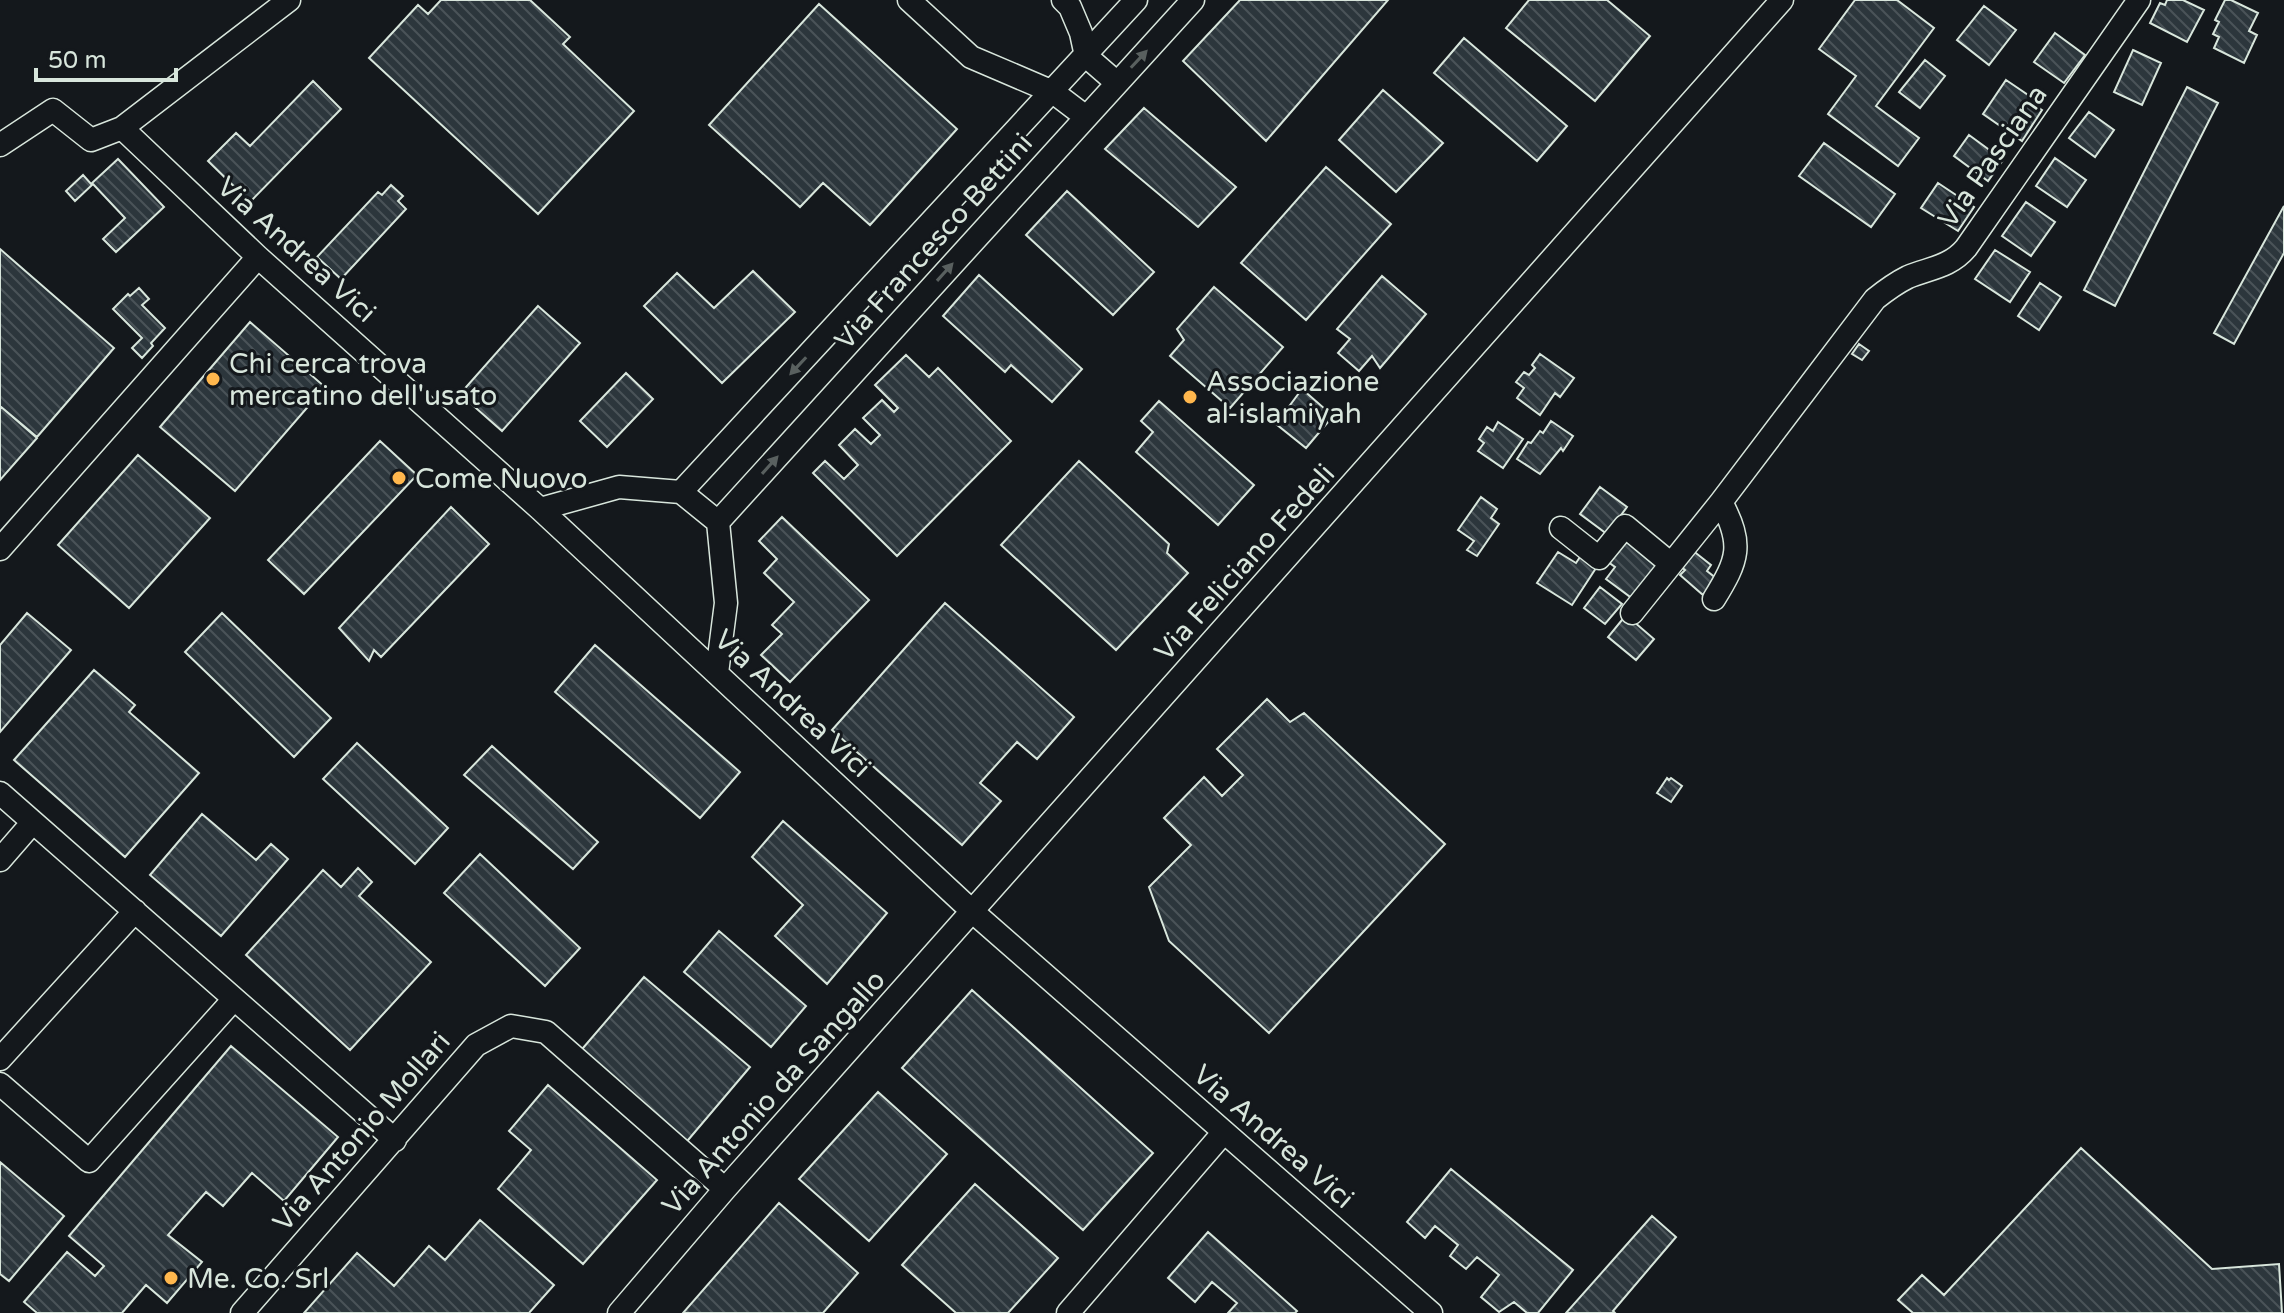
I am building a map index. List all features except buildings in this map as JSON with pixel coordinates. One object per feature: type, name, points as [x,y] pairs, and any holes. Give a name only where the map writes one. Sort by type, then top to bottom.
[{"type":"street","points":[[0,145],[53,110],[91,140],[122,128],[289,0]]},
{"type":"street","points":[[909,0],[971,57],[1053,92],[1086,117]]},
{"type":"street","points":[[1063,0],[1070,7],[1081,33],[1086,56],[1117,83]]},
{"type":"street","name":"Via Francesco Bettini","points":[[681,492],[1136,0]]},
{"type":"street","name":"Via Francesco Bettini","points":[[718,522],[1193,0]]},
{"type":"street","name":"Via Feliciano Fedeli","points":[[973,912],[1782,0]]},
{"type":"street","name":"Via Pasciana","points":[[1632,613],[1721,502],[1875,299],[1910,277],[1944,266],[1966,248],[2139,0]]},
{"type":"street","name":"Via Andrea Vici","points":[[122,128],[258,257],[540,509],[973,912],[1431,1313]]},
{"type":"street","points":[[0,549],[258,257]]},
{"type":"street","points":[[540,509],[619,487],[681,492],[718,522],[726,603],[717,673]]},
{"type":"street","points":[[1714,599],[1730,573],[1735,550],[1734,532],[1721,502]]},
{"type":"street","points":[[1561,528],[1599,558],[1625,526],[1671,564]]},
{"type":"street","points":[[0,793],[395,1140]]},
{"type":"street","points":[[0,860],[33,822]]},
{"type":"street","points":[[0,1059],[135,911]]},
{"type":"street","name":"Via Antonio da Sangallo","points":[[619,1313],[725,1189],[973,912]]},
{"type":"street","points":[[0,1084],[89,1161],[234,999]]},
{"type":"street","name":"Via Antonio Mollari","points":[[242,1313],[476,1045],[511,1026],[546,1032],[725,1189]]},
{"type":"street","points":[[1068,1313],[1224,1132]]},
{"type":"place","name":"Chi cerca trova mercatino dell'usato","points":[[213,379]]},
{"type":"place","name":"Associazione al-islamiyah","points":[[1190,397]]},
{"type":"place","name":"Come Nuovo","points":[[399,478]]},
{"type":"place","name":"Me. Co. Srl","points":[[171,1278]]}]
